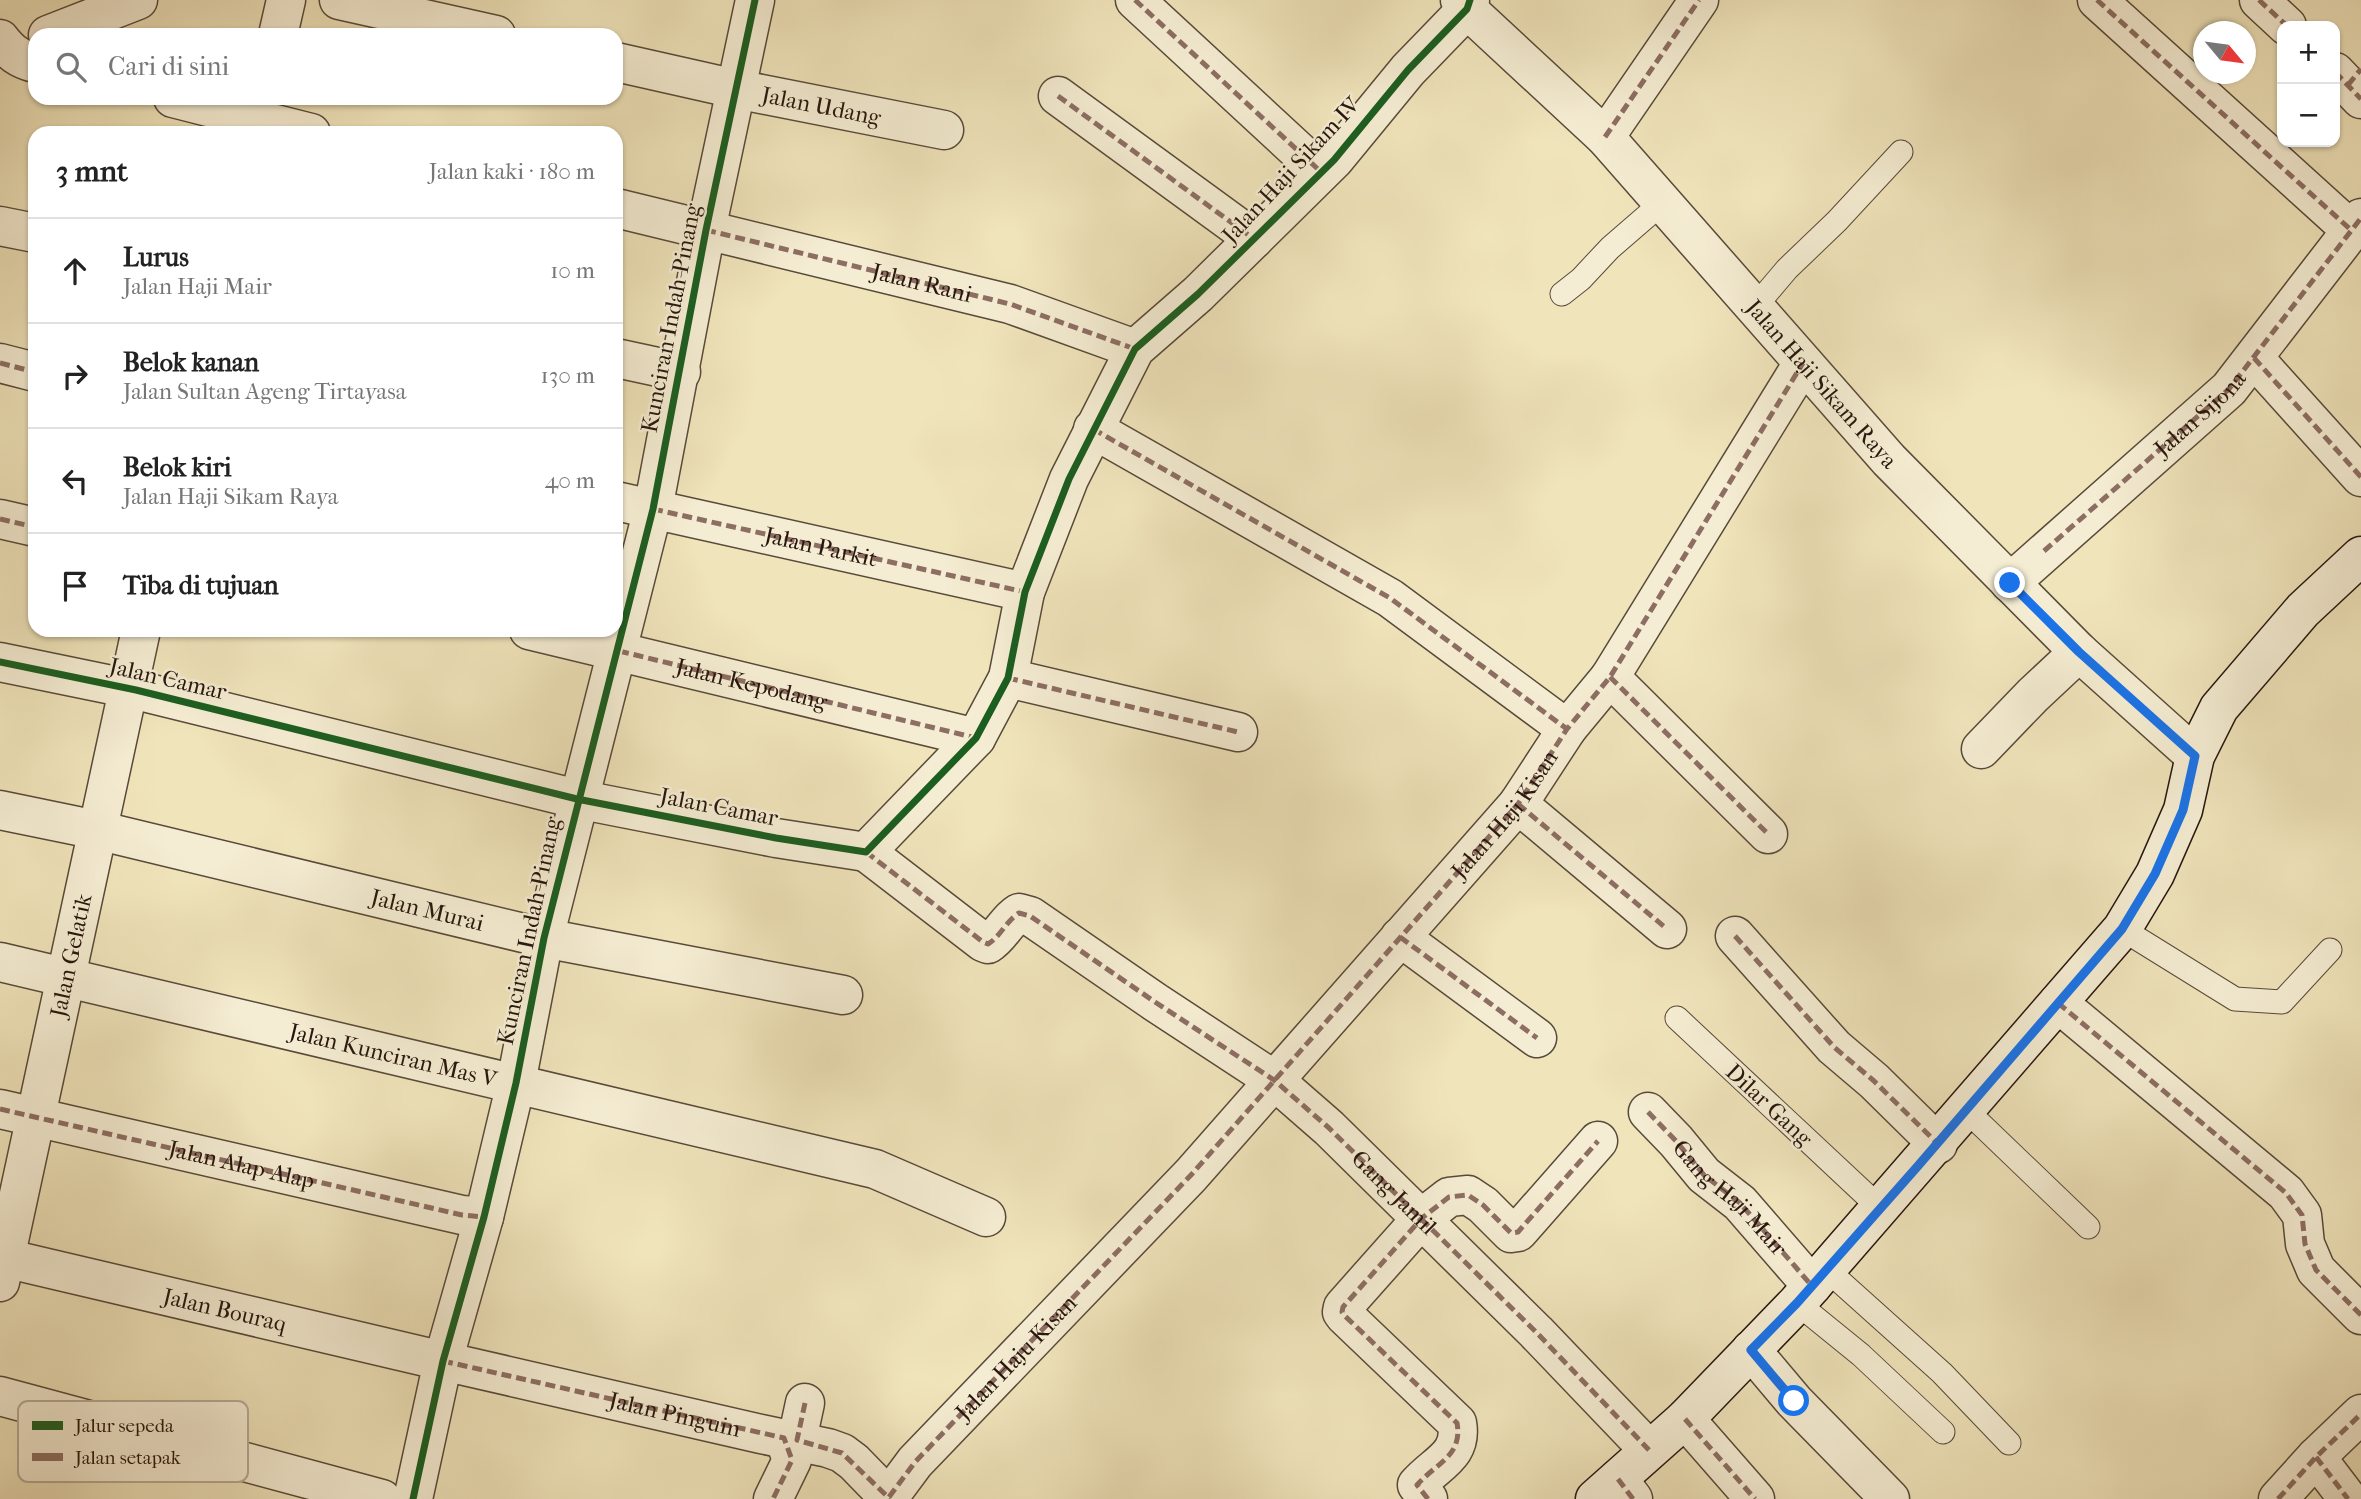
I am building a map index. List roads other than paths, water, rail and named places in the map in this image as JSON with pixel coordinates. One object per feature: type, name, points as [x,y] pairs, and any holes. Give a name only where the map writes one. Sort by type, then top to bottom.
[{"type":"street","points":[[66,28],[138,0]]},
{"type":"street","points":[[280,28],[286,0]]},
{"type":"street","points":[[339,0],[465,28]]},
{"type":"street","name":"Kunciran Indah-Pinang","points":[[623,631],[653,509],[706,230],[755,0]]},
{"type":"street","points":[[1135,0],[1321,172]]},
{"type":"street","points":[[1605,137],[1699,0]]},
{"type":"street","points":[[2097,0],[2356,224]]},
{"type":"street","points":[[2259,0],[2282,21]]},
{"type":"street","name":"Jalan Haji Sikam IV","points":[[1135,349],[1198,294],[1334,160],[1466,3]]},
{"type":"street","name":"Jalan Haji Sikam Raya","points":[[1466,3],[1605,137],[1889,460],[2079,652],[2195,756]]},
{"type":"street","name":"Jalan Udang","points":[[623,64],[944,130]]},
{"type":"street","points":[[1058,96],[1254,239]]},
{"type":"street","points":[[204,105],[288,126]]},
{"type":"street","name":"Jalan Rani","points":[[623,210],[1010,304],[1135,349]]},
{"type":"street","name":"Jalan Sijona","points":[[2010,583],[2229,389],[2356,224]]},
{"type":"street","points":[[0,226],[28,232]]},
{"type":"street","points":[[866,852],[976,738],[1008,678],[1025,592],[1069,479],[1135,349]]},
{"type":"street","points":[[2254,358],[2361,477]]},
{"type":"street","points":[[623,360],[681,372]]},
{"type":"street","points":[[0,363],[28,370]]},
{"type":"street","name":"Jalan Haji Kisan","points":[[1148,1220],[1191,1175],[1518,804],[1567,729],[1610,677],[1803,363]]},
{"type":"street","points":[[1093,429],[1390,598],[1567,729]]},
{"type":"street","name":"Jalan Parkit","points":[[623,503],[1025,592]]},
{"type":"street","points":[[0,519],[28,525]]},
{"type":"street","points":[[1615,1493],[1649,1450],[1685,1419],[1812,1286],[1871,1200],[1938,1144],[2122,929],[2155,874],[2183,810],[2195,756],[2220,708],[2303,610],[2361,556]]},
{"type":"street","name":"Jalan Gelatik","points":[[2,1265],[18,1113],[67,977],[140,637]]},
{"type":"street","name":"Jalan Kepodang","points":[[559,637],[976,738]]},
{"type":"street","name":"Kunciran Indah-Pinang","points":[[413,1499],[443,1361],[484,1217],[516,1083],[544,938],[577,799],[621,637]]},
{"type":"street","points":[[1981,749],[2079,652]]},
{"type":"street","name":"Jalan Camar","points":[[0,662],[129,689],[577,799],[776,838],[866,852]]},
{"type":"street","points":[[1610,677],[1768,834]]},
{"type":"street","points":[[1008,678],[1238,732]]},
{"type":"street","points":[[1518,804],[1667,929]]},
{"type":"street","name":"Jalan Murai","points":[[0,810],[97,830],[544,938],[843,995]]},
{"type":"street","name":"Gang Jamil","points":[[866,852],[988,944],[1010,918],[1019,913],[1030,916],[1274,1080],[1329,1128],[1422,1218],[1649,1450]]},
{"type":"street","points":[[1735,936],[1834,1047],[1874,1081],[1938,1144]]},
{"type":"street","points":[[1400,937],[1537,1038]]},
{"type":"street","name":"Jalan Kunciran Mas V","points":[[0,962],[875,1169],[986,1217]]},
{"type":"street","points":[[2058,1003],[2286,1193],[2302,1214],[2305,1244],[2316,1270],[2361,1315]]},
{"type":"street","name":"Gang Haji Mair","points":[[1648,1112],[1704,1175],[1740,1203],[1812,1286]]},
{"type":"street","name":"Jalan Alap-Alap","points":[[18,1113],[461,1215],[484,1217]]},
{"type":"street","points":[[1428,1499],[1417,1485],[1455,1449],[1460,1437],[1457,1423],[1342,1312],[1343,1307],[1422,1218],[1449,1197],[1468,1195],[1483,1205],[1511,1233],[1518,1232],[1598,1141]]},
{"type":"street","name":"Jalan Haju Kisan","points":[[890,1498],[915,1462],[1148,1220]]},
{"type":"street","name":"Jalan Bouraq","points":[[2,1265],[417,1353],[443,1361]]},
{"type":"street","points":[[1751,1350],[1794,1401],[1890,1499]]},
{"type":"street","name":"Jalan Pinguin","points":[[443,1361],[842,1453],[890,1498]]},
{"type":"street","points":[[0,1396],[19,1401]]},
{"type":"street","points":[[773,1499],[792,1460],[790,1439],[805,1403]]},
{"type":"street","points":[[2278,1499],[2316,1457],[2361,1414]]},
{"type":"street","points":[[1685,1419],[1755,1499]]},
{"type":"street","points":[[2316,1457],[2348,1499]]},
{"type":"street","points":[[248,1463],[382,1499]]},
{"type":"lane","points":[[1754,308],[1787,269],[1837,221],[1901,152]]},
{"type":"lane","points":[[1562,294],[1662,203]]},
{"type":"lane","points":[[2122,929],[2235,999],[2282,1002],[2330,950]]},
{"type":"lane","name":"Dilar Gang","points":[[1677,1018],[1871,1200]]},
{"type":"lane","points":[[1966,1110],[2088,1227]]},
{"type":"lane","points":[[1812,1286],[1861,1355],[1943,1432]]},
{"type":"lane","points":[[1812,1286],[1942,1373],[2009,1443]]}]
